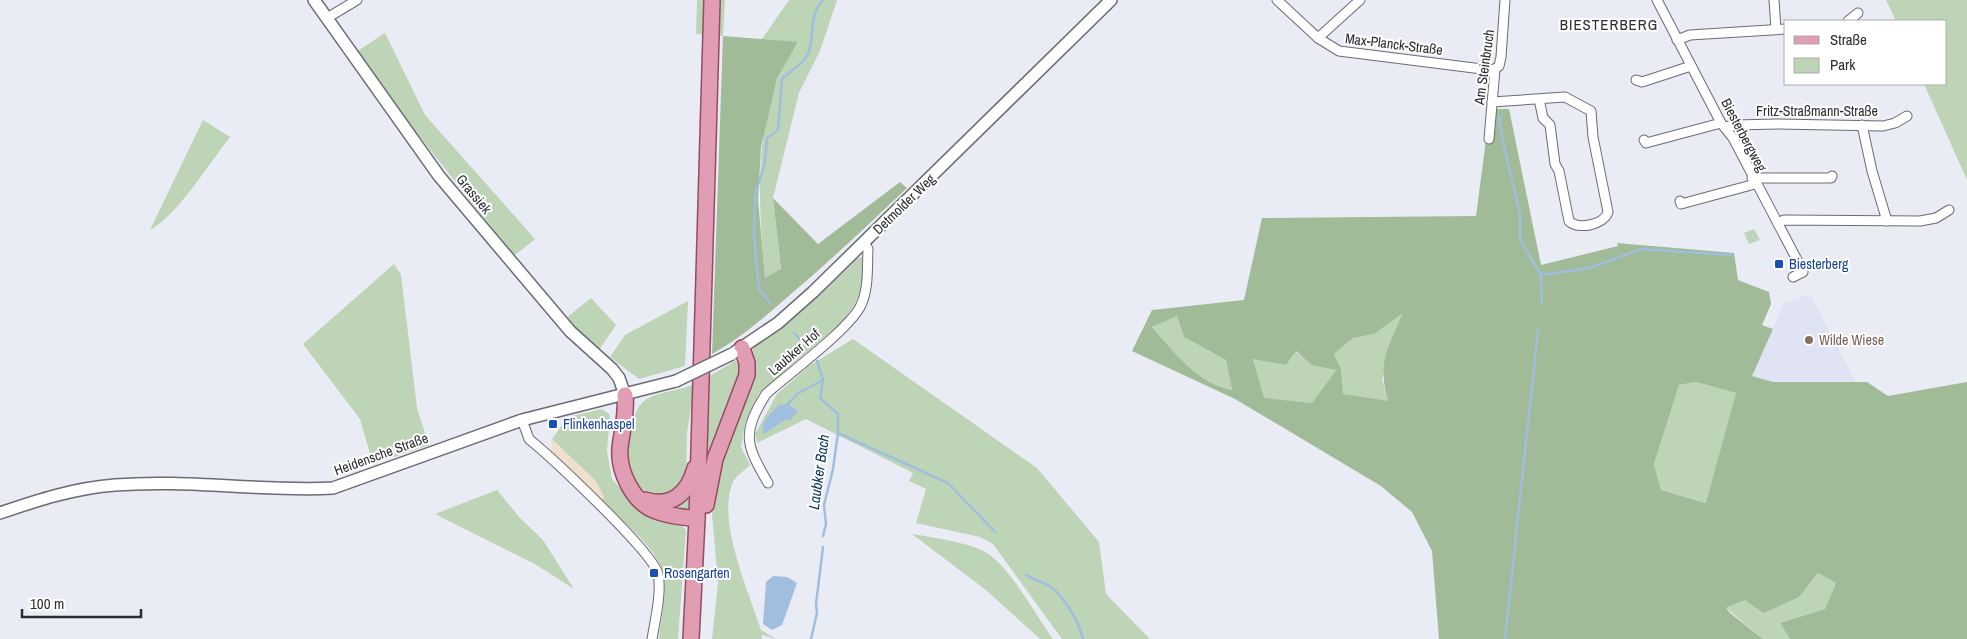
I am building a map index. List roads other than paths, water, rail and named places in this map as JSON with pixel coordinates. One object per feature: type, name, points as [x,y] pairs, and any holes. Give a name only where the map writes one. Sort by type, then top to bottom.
[{"type":"main road","points":[[691,639],[696,560],[712,0]]},
{"type":"main road","points":[[696,560],[704,530],[706,500],[715,459],[747,375],[748,364],[737,351]]},
{"type":"main road","points":[[624,395],[626,407],[620,446],[621,462],[625,477],[638,498],[649,508],[657,512],[697,519]]},
{"type":"main road","points":[[638,498],[664,503],[674,500],[688,486],[699,456]]},
{"type":"street","name":"Grassiek","points":[[314,0],[439,176],[570,331],[612,369],[619,378],[624,395]]},
{"type":"street","points":[[327,18],[357,0]]},
{"type":"street","name":"Detmolder Weg","points":[[676,381],[737,351],[796,308],[1111,0]]},
{"type":"street","name":"Max-Planck-Straße","points":[[1277,0],[1318,38],[1339,52],[1490,70],[1495,68]]},
{"type":"street","points":[[1318,38],[1360,0]]},
{"type":"street","name":"Am Steinbruch","points":[[1490,139],[1495,68],[1499,66],[1501,57],[1505,0]]},
{"type":"street","name":"Biesterbergweg","points":[[1657,0],[1803,272],[1793,277]]},
{"type":"street","points":[[1774,0],[1776,29]]},
{"type":"street","points":[[1849,20],[1858,13]]},
{"type":"street","points":[[1678,40],[1690,35],[1784,29]]},
{"type":"street","points":[[1636,80],[1642,82],[1691,66]]},
{"type":"street","points":[[1492,102],[1539,99],[1565,98],[1592,113],[1593,137],[1608,212],[1601,220],[1580,227],[1573,225],[1569,221],[1560,171],[1555,164],[1550,125],[1543,118],[1539,99]]},
{"type":"street","name":"Fritz-Straßmann-Straße","points":[[1644,140],[1646,143],[1723,125],[1887,125],[1907,116]]},
{"type":"street","points":[[1862,126],[1872,171],[1887,221]]},
{"type":"street","points":[[1680,201],[1681,204],[1754,181],[1831,178],[1832,176]]},
{"type":"street","points":[[1778,223],[1784,220],[1929,220],[1949,210]]},
{"type":"street","name":"Laubker Hof","points":[[768,483],[750,453],[748,444],[751,423],[757,408],[766,394],[844,326],[861,306],[867,286],[868,248],[864,243]]},
{"type":"street","name":"Heidensche Straße","points":[[0,512],[55,495],[115,485],[185,484],[306,489],[333,488],[522,420],[676,381]]},
{"type":"street","points":[[522,420],[529,439],[632,539],[648,556],[658,572],[660,583],[652,639]]},
{"type":"water","points":[[788,404],[798,411],[790,420],[785,420],[764,434],[764,421],[779,405]]},
{"type":"water","points":[[773,576],[787,577],[797,583],[782,625],[772,630],[763,624],[766,582]]},
{"type":"waterway","name":"Laubker Bach","points":[[770,303],[759,289],[754,235],[755,195],[765,163],[767,138],[778,130],[782,79],[800,64],[808,54],[815,13],[823,0]]},
{"type":"waterway","points":[[1499,115],[1503,142],[1520,214],[1520,240],[1541,275],[1542,303]]},
{"type":"waterway","points":[[1541,275],[1590,268],[1641,249],[1731,255]]},
{"type":"waterway","points":[[1505,639],[1538,330]]},
{"type":"waterway","name":"Laubker Bach","points":[[794,333],[804,344]]},
{"type":"waterway","name":"Laubker Bach","points":[[817,361],[823,380],[820,398],[838,414],[838,433],[833,469],[824,505],[826,524],[823,536]]},
{"type":"waterway","points":[[788,404],[797,394],[823,380]]},
{"type":"waterway","points":[[838,433],[948,483],[995,532]]},
{"type":"waterway","name":"Laubker Bach","points":[[811,639],[817,613],[816,604],[823,547]]},
{"type":"waterway","points":[[1026,575],[1048,585],[1061,597],[1075,618],[1083,639]]},
{"type":"place","name":"Biesterberg","points":[[1779,264]]},
{"type":"place","name":"Wilde Wiese","points":[[1809,340]]},
{"type":"place","name":"Flinkenhaspel","points":[[553,424]]},
{"type":"place","name":"Rosengarten","points":[[654,573]]},
{"type":"district","name":"BIESTERBERG","points":[[1609,25]]}]
